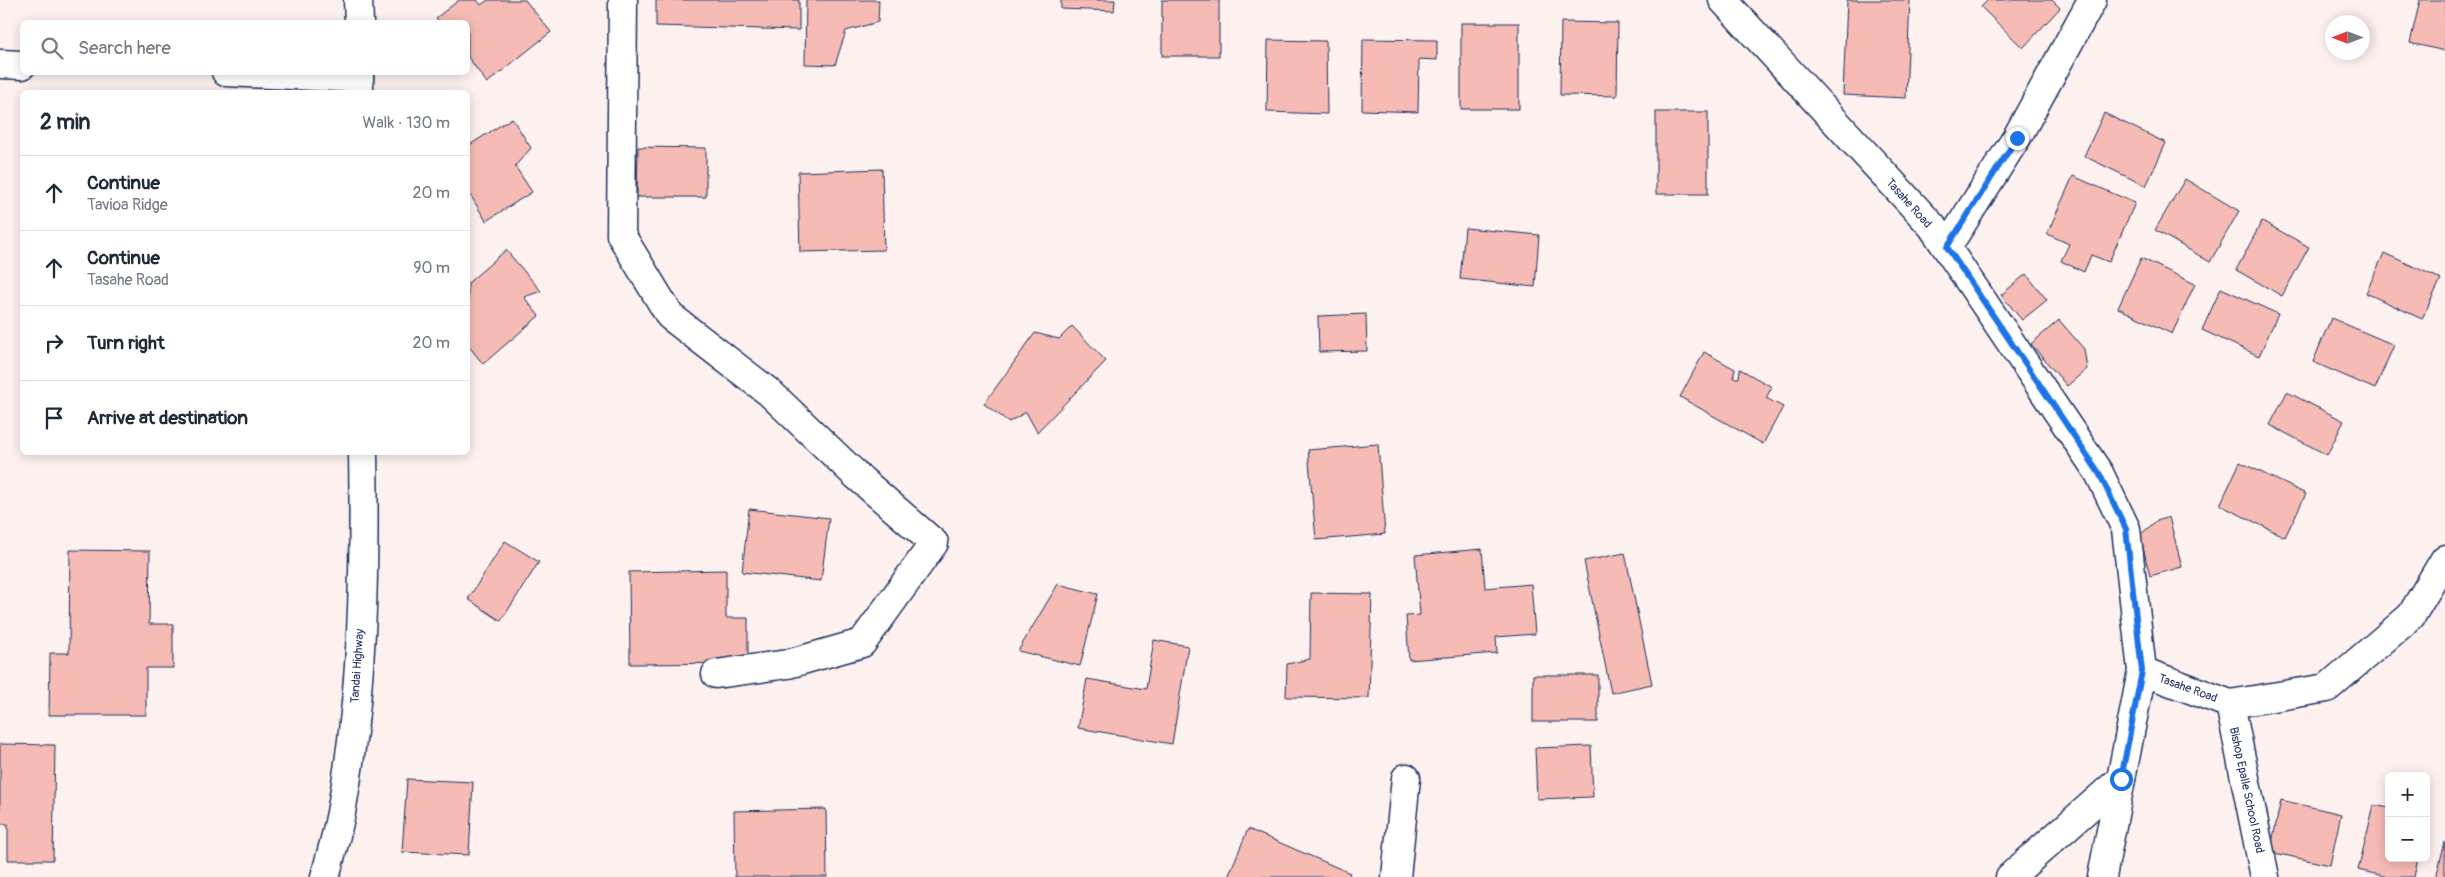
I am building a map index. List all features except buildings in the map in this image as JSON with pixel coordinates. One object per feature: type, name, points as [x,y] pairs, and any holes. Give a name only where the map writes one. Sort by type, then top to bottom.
[{"type":"street","points":[[358,0],[358,20]]},
{"type":"street","points":[[623,0],[621,235],[670,316],[770,394],[857,476],[934,543],[862,644],[788,664],[716,674]]},
{"type":"street","name":"Tasahe Road","points":[[1723,0],[1932,226],[2099,473],[2126,529],[2142,671],[2230,704],[2327,688],[2411,616],[2445,558]]},
{"type":"street","points":[[1947,247],[2017,138],[2092,0]]},
{"type":"street","points":[[0,64],[20,65]]},
{"type":"street","points":[[270,75],[359,81]]},
{"type":"street","name":"Tandai Highway","points":[[325,877],[342,807],[358,682],[364,510],[363,455]]},
{"type":"street","points":[[2102,877],[2142,671]]},
{"type":"street","name":"Bishop Epalle School Road","points":[[2230,704],[2267,876]]},
{"type":"street","points":[[1396,877],[1406,778]]},
{"type":"street","points":[[2010,877],[2121,779]]},
{"type":"route","points":[[2017,138],[1947,247],[2099,473],[2126,529],[2130,582],[2142,671],[2121,779]]}]
